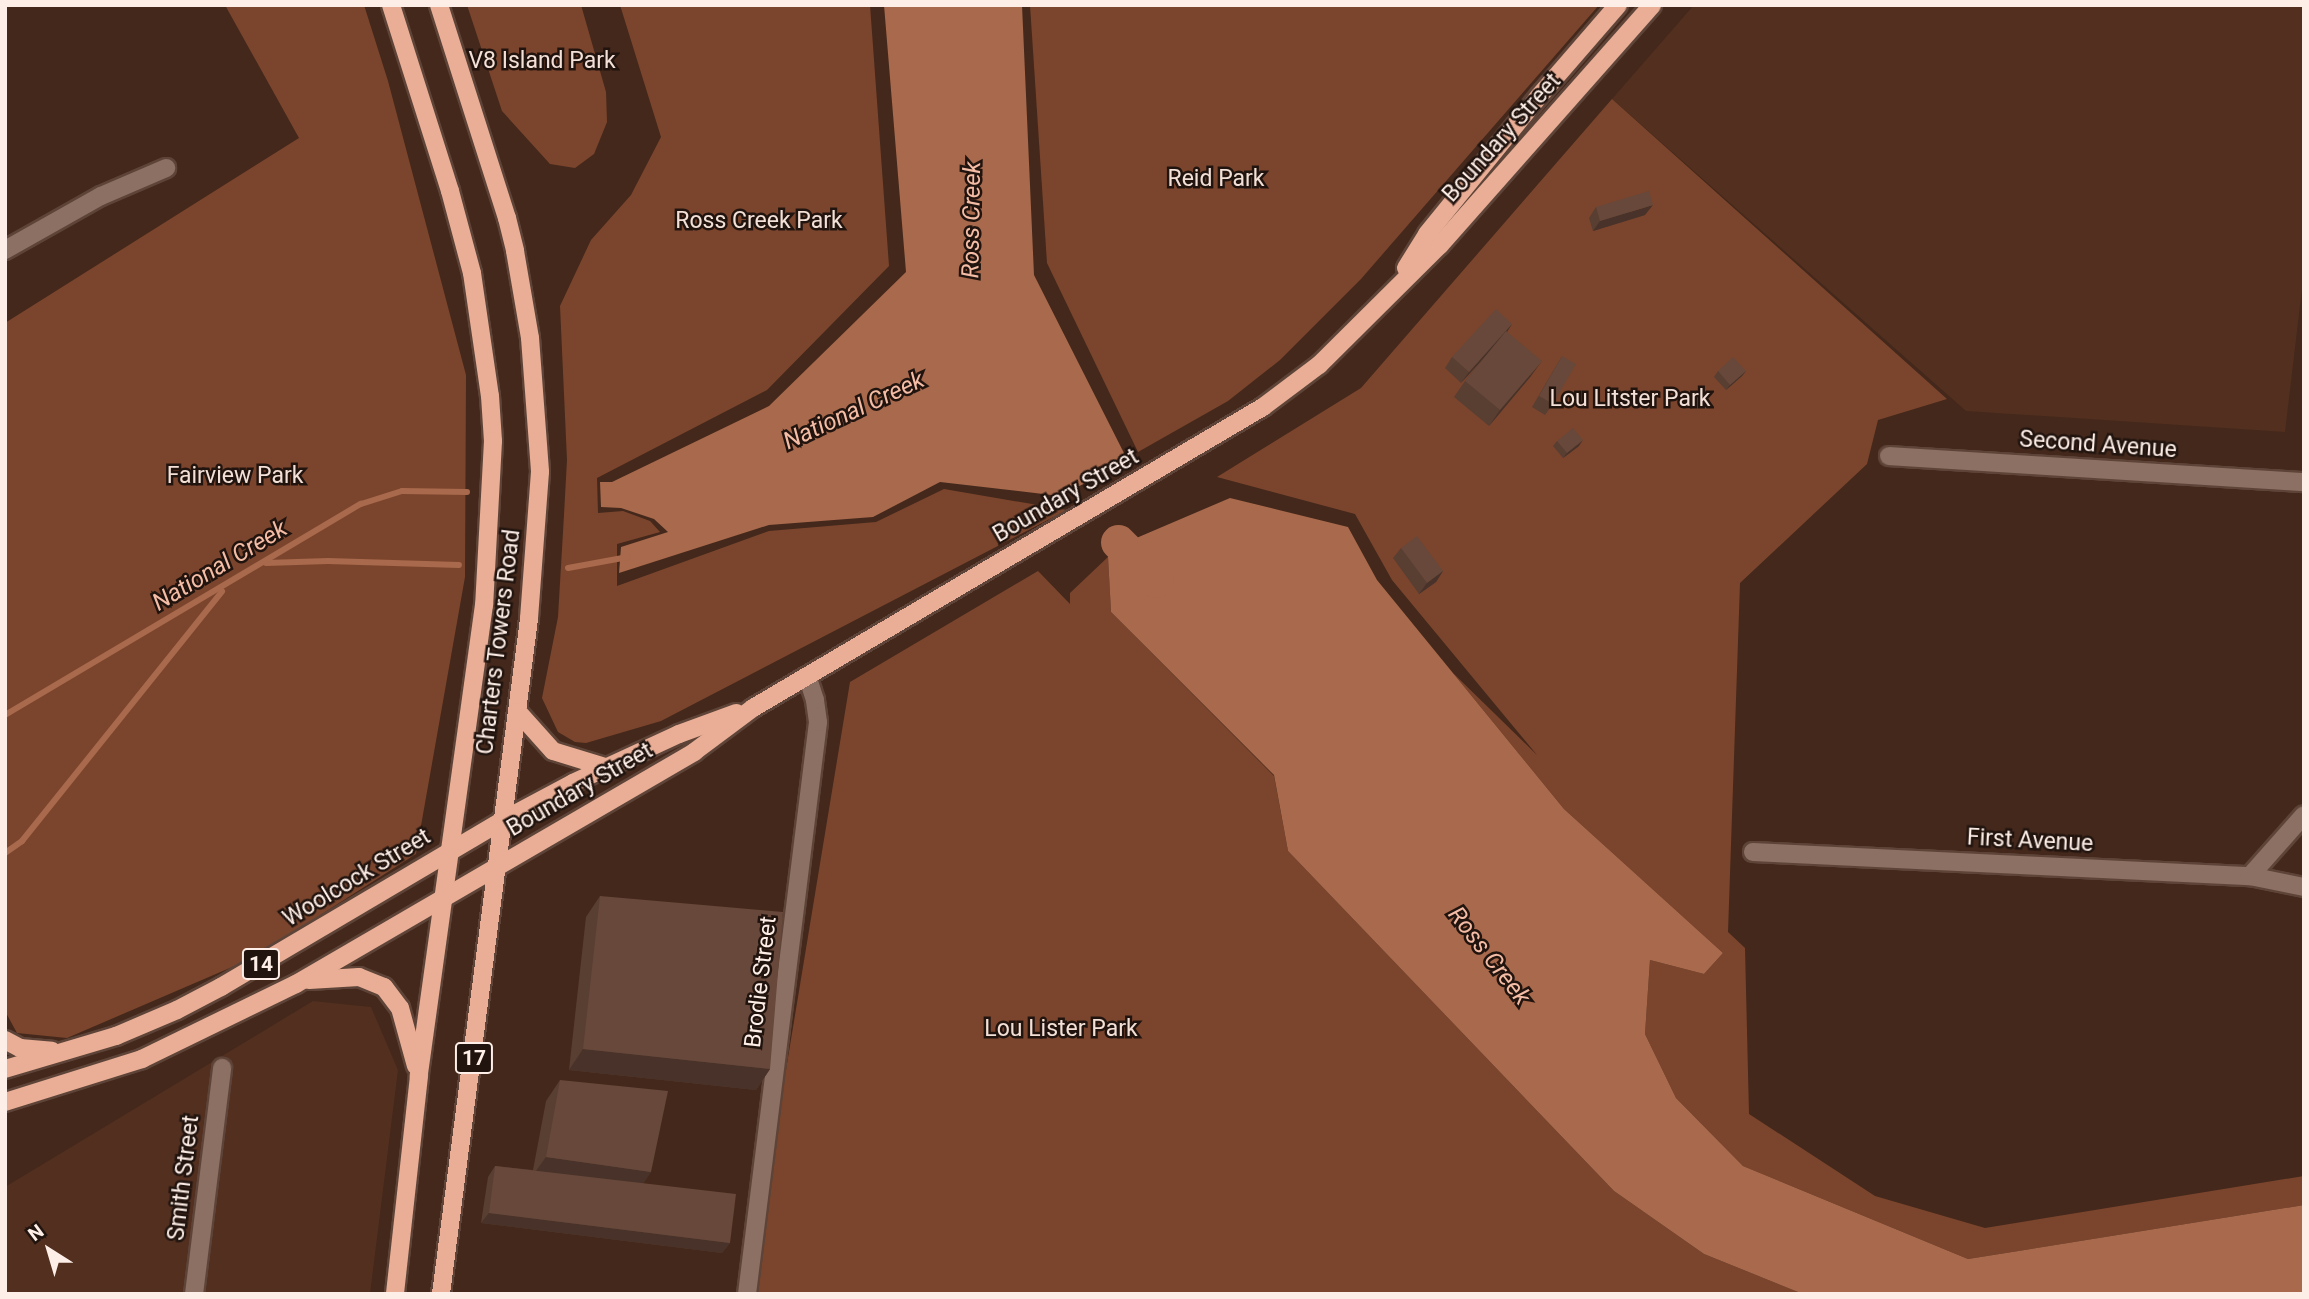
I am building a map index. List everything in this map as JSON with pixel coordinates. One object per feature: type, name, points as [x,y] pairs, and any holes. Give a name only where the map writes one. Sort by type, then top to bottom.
[{"type":"main road","name":"Charters Towers Road","points":[[391,5],[466,247],[479,308],[490,396],[492,475],[488,572],[419,1076],[394,1294]]},
{"type":"main road","name":"Charters Towers Road","points":[[439,5],[508,218],[530,338],[540,472],[536,554],[517,712],[500,822],[499,865],[441,1294]]},
{"type":"main road","name":"Boundary Street","points":[[1385,300],[1427,234],[1618,5]]},
{"type":"main road","name":"Boundary Street","points":[[499,865],[694,752],[753,708],[1263,407],[1320,365],[1440,244],[1652,5]]},
{"type":"main road","name":"Boundary Street","points":[[500,822],[605,768],[679,734],[753,708]]},
{"type":"main road","points":[[517,712],[553,751],[605,768]]},
{"type":"main road","name":"Woolcock Street","points":[[5,1069],[116,1036],[221,987],[500,822]]},
{"type":"main road","name":"14","points":[[5,1102],[142,1059],[296,984],[499,865]]},
{"type":"main road","points":[[296,984],[339,976],[367,979],[384,987],[400,1008],[419,1076]]},
{"type":"main road","points":[[5,1040],[31,1051],[77,1049]]},
{"type":"street","points":[[5,250],[101,196],[166,168]]},
{"type":"street","name":"Second Avenue","points":[[1889,456],[2304,482]]},
{"type":"street","name":"Brodie Street","points":[[747,1294],[818,722],[807,676]]},
{"type":"street","points":[[2250,876],[2304,815]]},
{"type":"street","name":"First Avenue","points":[[1753,852],[2250,876],[2304,887]]},
{"type":"street","name":"Smith Street","points":[[194,1294],[222,1068]]},
{"type":"shaded area","points":[[1694,5],[2304,5],[2304,272],[2285,432],[1966,411],[1612,99]]},
{"type":"shaded area","points":[[313,1001],[371,1007],[398,1070],[370,1294],[5,1294],[5,1187]]},
{"type":"green space","name":"Fairview Park","points":[[225,5],[364,5],[388,81],[466,375],[465,577],[416,854],[253,958],[67,1038],[17,1033],[5,1011],[5,323],[299,138]]},
{"type":"green space","name":"V8 Island Park","points":[[467,5],[581,5],[606,92],[607,122],[594,154],[575,168],[550,164],[502,111]]},
{"type":"green space","name":"Ross Creek Park","points":[[620,5],[870,5],[889,266],[767,390],[597,478],[598,513],[623,511],[650,521],[660,532],[617,544],[617,586],[769,531],[876,522],[944,489],[1067,510],[661,721],[586,743],[575,742],[558,732],[542,698],[558,617],[567,460],[560,306],[591,240],[631,195],[661,137]]},
{"type":"green space","name":"Reid Park","points":[[1030,5],[1599,5],[1361,279],[1280,360],[1228,401],[1138,452],[1047,263]]},
{"type":"green space","name":"Lou Litster Park","points":[[1612,99],[1947,399],[1878,420],[1867,464],[1740,583],[1728,932],[1745,948],[1749,1114],[1875,1196],[1985,1228],[2304,1176],[2304,1205],[1968,1259],[1743,1166],[1676,1098],[1645,1034],[1650,960],[1704,974],[1723,953],[1564,809],[1453,673],[1537,755],[1392,580],[1355,514],[1217,477],[1361,388]]},
{"type":"green space","name":"Lou Lister Park","points":[[1108,557],[1111,612],[1274,776],[1288,851],[1614,1191],[1704,1254],[1803,1294],[749,1294],[850,682],[1038,571],[1070,604],[1070,593]]},
{"type":"water","points":[[884,5],[1022,5],[1034,275],[1128,461],[1060,496],[940,482],[873,517],[769,525],[619,573],[621,547],[668,532],[654,519],[621,508],[601,507],[600,482],[612,482],[769,406],[906,272]]},
{"type":"water","points":[[1230,498],[1348,527],[1377,580],[1564,809],[1723,953],[1704,974],[1650,960],[1645,1034],[1676,1098],[1743,1166],[1968,1259],[2304,1205],[2304,1294],[1803,1294],[1704,1254],[1614,1191],[1288,851],[1274,775],[1111,612],[1108,557],[1134,539]]},
{"type":"building","points":[[1649,191],[1653,205],[1600,221],[1596,207]]},
{"type":"building","points":[[1496,309],[1512,324],[1469,372],[1452,357]]},
{"type":"building","points":[[1506,331],[1542,361],[1500,410],[1465,381]]},
{"type":"building","points":[[1562,356],[1576,364],[1553,404],[1539,396]]},
{"type":"building","points":[[1733,357],[1746,371],[1730,385],[1718,371]]},
{"type":"building","points":[[1573,428],[1583,440],[1567,453],[1557,441]]},
{"type":"building","points":[[1417,536],[1443,571],[1427,583],[1401,548]]},
{"type":"building","points":[[600,896],[783,912],[770,1069],[583,1049]]},
{"type":"building","points":[[560,1080],[668,1091],[651,1172],[546,1157]]},
{"type":"building","points":[[495,1166],[736,1194],[730,1243],[489,1213]]},
{"type":"waterway","name":"National Creek","points":[[5,715],[361,504],[402,491],[467,492]]},
{"type":"waterway","name":"Ross Creek","points":[[1118,542],[1156,580]]},
{"type":"waterway","points":[[568,568],[628,557]]},
{"type":"waterway","points":[[266,563],[328,561],[459,565]]},
{"type":"waterway","points":[[5,853],[22,841],[222,591]]}]
